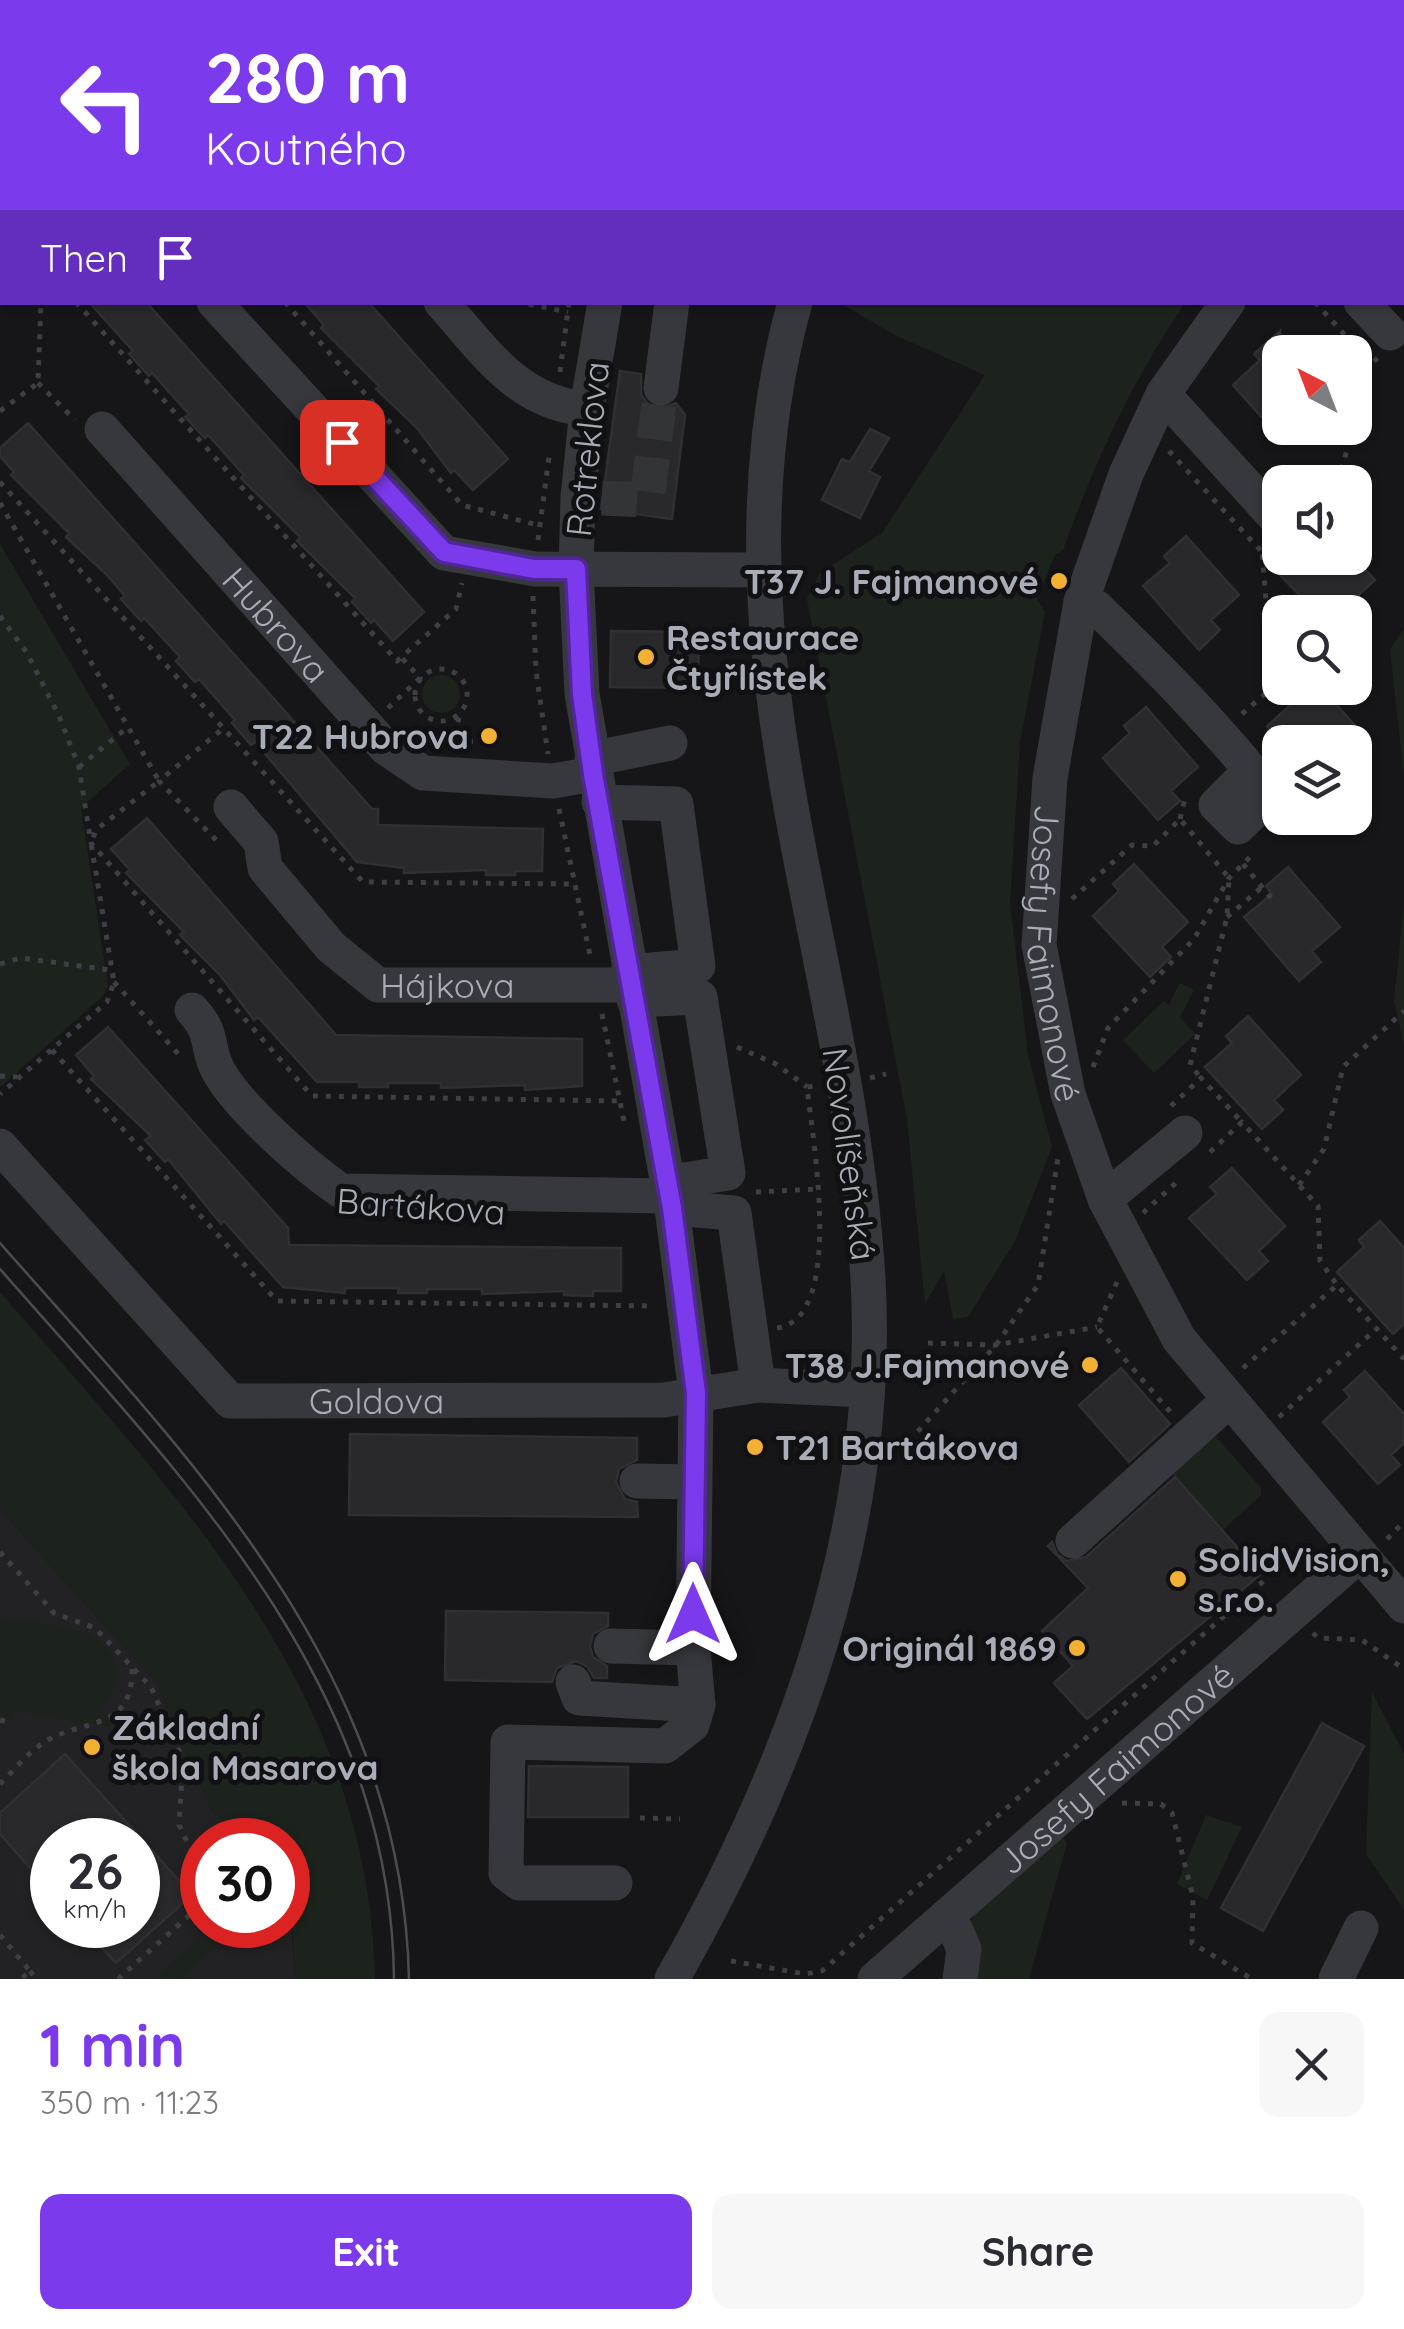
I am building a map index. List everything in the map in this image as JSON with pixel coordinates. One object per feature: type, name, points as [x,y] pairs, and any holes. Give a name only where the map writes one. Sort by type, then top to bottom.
[{"type":"street","points":[[217,305],[444,552],[534,569],[761,570]]},
{"type":"street","points":[[444,305],[514,382],[555,406],[587,409]]},
{"type":"street","name":"Rotreklova","points":[[604,305],[587,409],[590,498],[576,569],[582,694],[669,1196],[696,1393],[693,1648],[698,1705]]},
{"type":"street","points":[[661,388],[672,305]]},
{"type":"street","name":"Novolíšeňská","points":[[679,1977],[765,1796],[816,1660],[848,1536],[866,1390],[869,1316],[862,1210],[843,1083],[775,720],[761,570],[770,416],[794,305]]},
{"type":"street","name":"Josefy Faimonové","points":[[1226,305],[1126,474],[1082,602],[1050,778],[1039,945],[1068,1094],[1086,1145],[1113,1194],[1132,1248],[1179,1339],[1230,1389],[1358,1556],[1397,1584]]},
{"type":"street","points":[[1364,305],[1386,344]]},
{"type":"street","points":[[1169,401],[1262,509]]},
{"type":"street","name":"Hubrova","points":[[102,429],[386,748],[423,773],[553,781],[594,778]]},
{"type":"street","points":[[1082,602],[1098,608],[1186,694],[1251,770]]},
{"type":"street","points":[[594,778],[670,743]]},
{"type":"street","points":[[594,778],[676,804],[698,966],[631,986]]},
{"type":"street","name":"Hájkova","points":[[231,808],[261,842],[265,868],[331,947],[378,985],[631,986]]},
{"type":"street","points":[[631,986],[700,998],[728,1174],[669,1196]]},
{"type":"street","name":"Bartákova","points":[[192,1010],[208,1028],[218,1071],[299,1162],[340,1191],[669,1196]]},
{"type":"street","name":"Goldova","points":[[0,1146],[230,1401],[664,1400],[758,1384],[866,1390]]},
{"type":"street","points":[[1113,1194],[1194,1146]]},
{"type":"street","points":[[669,1196],[734,1213],[758,1384]]},
{"type":"street","points":[[1073,1542],[1190,1435],[1230,1389]]},
{"type":"street","points":[[637,1480],[694,1482]]},
{"type":"street","name":"Josefy Faimonové","points":[[875,1979],[1092,1793],[1358,1556]]},
{"type":"street","points":[[611,1646],[693,1648]]},
{"type":"street","points":[[573,1682],[579,1698],[698,1705],[696,1720],[675,1742],[640,1748],[590,1742],[508,1742],[508,1878],[519,1882],[615,1884]]},
{"type":"street","points":[[948,1915],[964,1949],[960,1979]]},
{"type":"street","points":[[1336,1979],[1361,1928]]},
{"type":"path","points":[[0,412],[38,383],[40,305]]},
{"type":"path","points":[[79,305],[397,661],[456,610],[463,578]]},
{"type":"path","points":[[288,305],[462,505],[540,526]]},
{"type":"path","points":[[532,305],[568,312]]},
{"type":"path","points":[[1318,305],[1345,335]]},
{"type":"path","points":[[1372,363],[1386,344]]},
{"type":"path","points":[[1169,401],[1161,443],[1262,552]]},
{"type":"path","points":[[0,482],[363,882],[575,884]]},
{"type":"path","points":[[0,504],[159,781]]},
{"type":"path","points":[[1231,724],[1274,687],[1264,575]]},
{"type":"path","points":[[0,616],[45,686],[78,767],[114,982],[107,1002],[0,1094]]},
{"type":"path","points":[[402,657],[420,678]]},
{"type":"path","points":[[367,726],[420,678],[443,668],[458,675],[467,689],[460,713],[436,720],[421,712],[415,695],[420,678]]},
{"type":"path","points":[[78,767],[128,728]]},
{"type":"path","points":[[92,843],[96,830],[225,728]]},
{"type":"path","points":[[455,742],[480,741]]},
{"type":"path","points":[[1063,888],[1062,908],[1132,845],[1153,846],[1180,820],[1229,878],[1228,917],[1190,1065],[1202,1078]]},
{"type":"path","points":[[92,843],[312,1096],[620,1102]]},
{"type":"path","points":[[1242,864],[1272,899]]},
{"type":"path","points":[[1085,1061],[1089,1078],[1108,1028],[1194,939],[1229,878]]},
{"type":"path","points":[[1228,917],[1262,887]]},
{"type":"path","points":[[0,964],[21,958],[112,970]]},
{"type":"path","points":[[114,982],[194,1070]]},
{"type":"path","points":[[1299,1185],[1324,1149],[1343,1067],[1404,1011]]},
{"type":"path","points":[[737,1047],[776,1064],[807,1087]]},
{"type":"path","points":[[52,1050],[276,1302],[654,1306]]},
{"type":"path","points":[[0,1076],[20,1077]]},
{"type":"path","points":[[1194,1146],[1242,1122],[1318,1206],[1320,1261],[1404,1359]]},
{"type":"path","points":[[909,1442],[996,1346],[1038,1285],[1060,1152],[1086,1145]]},
{"type":"path","points":[[1113,1194],[1136,1220],[1189,1171]]},
{"type":"path","points":[[1097,1326],[1132,1248]]},
{"type":"path","points":[[771,1328],[795,1323],[808,1309],[816,1260]]},
{"type":"path","points":[[1230,1389],[1337,1285]]},
{"type":"path","points":[[928,1344],[996,1346],[1097,1326]]},
{"type":"path","points":[[1097,1326],[1190,1435]]},
{"type":"path","points":[[1268,1426],[1376,1329]]},
{"type":"path","points":[[0,1552],[54,1613],[96,1628],[151,1688],[182,1760],[180,1827]]},
{"type":"path","points":[[731,1960],[805,1974],[822,1971],[1266,1579]]},
{"type":"path","points":[[1293,1614],[1318,1638],[1362,1640],[1404,1669]]},
{"type":"path","points":[[1,1780],[46,1742],[110,1718],[129,1693],[131,1665]]},
{"type":"path","points":[[0,1720],[12,1722]]},
{"type":"path","points":[[1092,1793],[1106,1802],[1161,1804],[1172,1813],[1193,1896],[1192,1944],[1252,1979]]},
{"type":"path","points":[[640,1818],[680,1819]]},
{"type":"path","points":[[118,1979],[180,1924]]},
{"type":"path","points":[[0,1935],[37,1979]]},
{"type":"path","points":[[21,1979],[30,1971]]},
{"type":"shaded area","points":[[843,305],[1184,305],[1116,422],[1063,550],[1055,555],[1037,599],[1045,612],[1020,742],[1010,903],[1028,1055],[1052,1147],[1015,1241],[968,1317],[953,1319],[944,1271],[925,1304],[907,1119],[807,599],[820,573],[882,533],[985,375],[895,335]]},
{"type":"shaded area","points":[[0,544],[130,764],[81,808],[108,986],[102,997],[0,1087]]},
{"type":"shaded area","points":[[1404,629],[1404,777],[1390,649]]},
{"type":"shaded area","points":[[441,675],[454,681],[460,694],[454,707],[441,713],[428,707],[422,694],[428,681]]},
{"type":"shaded area","points":[[1404,904],[1404,1045],[1394,1001]]},
{"type":"shaded area","points":[[1180,983],[1194,990],[1180,1017],[1195,1034],[1154,1073],[1123,1040],[1164,1001],[1169,1005]]},
{"type":"shaded area","points":[[0,1292],[195,1523],[252,1604],[300,1688],[339,1778],[364,1875],[375,1979],[295,1979],[293,1948],[310,1948],[310,1818],[220,1818],[212,1811],[156,1682],[0,1509]]},
{"type":"shaded area","points":[[1213,1433],[1261,1488],[1261,1495],[1223,1530],[1168,1469]]},
{"type":"shaded area","name":"Základní škola Masarova","points":[[0,1509],[156,1682],[212,1811],[220,1818],[180,1818],[180,1948],[293,1948],[295,1979],[0,1979]]},
{"type":"shaded area","points":[[0,1617],[70,1628],[101,1642],[111,1654],[117,1675],[112,1692],[97,1710],[146,1719],[143,1733],[15,1711],[12,1720],[0,1718]]},
{"type":"shaded area","points":[[1372,1692],[1404,1754],[1404,1910],[1366,1854]]},
{"type":"shaded area","points":[[1206,1815],[1242,1827],[1207,1900],[1177,1884]]},
{"type":"shaded area","points":[[1059,1835],[1067,1843],[1029,1979],[970,1979],[969,1927],[975,1913]]},
{"type":"shaded area","points":[[188,1948],[215,1948],[183,1977],[205,1979],[153,1979]]},
{"type":"building","points":[[92,305],[149,305],[424,612],[393,641],[374,620],[371,623],[352,602],[355,598],[297,541],[300,537],[241,478],[244,475],[208,435],[205,438],[185,417],[189,414],[152,373],[149,376],[129,354],[133,351]]},
{"type":"building","points":[[307,305],[371,305],[508,459],[473,490],[454,470],[451,473],[417,428],[321,328],[324,325]]},
{"type":"building","points":[[1262,347],[1262,418],[1233,385],[1260,360],[1254,354]]},
{"type":"building","points":[[620,371],[641,374],[641,395],[649,405],[659,409],[676,403],[685,415],[672,519],[601,509]]},
{"type":"building","points":[[28,423],[372,809],[378,809],[378,825],[543,829],[542,871],[515,871],[515,875],[486,875],[486,870],[404,873],[404,868],[357,862],[255,742],[251,745],[232,723],[235,720],[199,679],[195,682],[176,661],[180,657],[121,599],[125,596],[107,575],[66,537],[69,533],[11,475],[14,472],[0,456],[0,448]]},
{"type":"building","points":[[870,429],[889,438],[869,471],[880,477],[860,518],[822,500],[842,459],[850,462]]},
{"type":"building","points":[[1186,536],[1239,595],[1211,620],[1220,630],[1199,650],[1143,586],[1170,563],[1164,556]]},
{"type":"building","points":[[1280,575],[1370,575],[1375,580],[1359,595],[1299,595]]},
{"type":"building","points":[[611,631],[699,632],[698,688],[610,687]]},
{"type":"building","points":[[1291,705],[1336,705],[1355,725],[1268,725]]},
{"type":"building","points":[[1146,707],[1198,767],[1171,791],[1180,801],[1158,820],[1103,758],[1130,733],[1124,726]]},
{"type":"building","points":[[147,818],[336,1035],[582,1039],[582,1086],[525,1090],[525,1085],[441,1088],[441,1083],[388,1083],[388,1087],[359,1087],[359,1082],[317,1082],[258,1017],[254,1020],[220,975],[180,935],[184,932],[126,873],[130,870],[111,849]]},
{"type":"building","points":[[1134,864],[1188,922],[1162,947],[1171,957],[1150,977],[1093,916],[1119,891],[1113,884]]},
{"type":"building","points":[[1288,867],[1340,927],[1312,951],[1321,962],[1299,981],[1244,917],[1272,894],[1266,886]]},
{"type":"building","points":[[1248,1016],[1301,1075],[1274,1100],[1283,1110],[1262,1129],[1205,1067],[1232,1043],[1226,1036]]},
{"type":"building","points":[[108,1027],[288,1228],[289,1245],[621,1248],[621,1291],[593,1291],[593,1296],[564,1295],[564,1291],[482,1294],[482,1289],[398,1293],[399,1288],[345,1288],[345,1293],[283,1287],[224,1221],[221,1224],[168,1159],[165,1162],[145,1140],[151,1136],[91,1079],[94,1076],[76,1055]]},
{"type":"building","points":[[1232,1168],[1285,1226],[1259,1251],[1268,1261],[1247,1280],[1189,1218],[1217,1194],[1210,1187]]},
{"type":"building","points":[[1380,1221],[1404,1248],[1404,1324],[1393,1334],[1337,1272],[1364,1247],[1359,1240]]},
{"type":"building","points":[[1121,1368],[1170,1424],[1129,1462],[1079,1405]]},
{"type":"building","points":[[1365,1371],[1404,1414],[1404,1443],[1391,1455],[1400,1465],[1378,1484],[1323,1422],[1350,1397],[1344,1390]]},
{"type":"building","points":[[350,1434],[637,1438],[637,1460],[619,1469],[616,1482],[625,1499],[637,1502],[638,1517],[349,1515]]},
{"type":"building","points":[[1175,1477],[1261,1574],[1087,1719],[1054,1683],[1073,1666],[1042,1631],[1088,1588],[1048,1546],[1052,1542],[1057,1554],[1067,1561],[1086,1557]]},
{"type":"building","points":[[446,1611],[608,1613],[608,1626],[593,1634],[590,1646],[593,1657],[607,1666],[607,1678],[594,1678],[587,1666],[576,1661],[557,1668],[552,1682],[445,1680]]},
{"type":"building","points":[[1322,1723],[1364,1746],[1263,1931],[1221,1908]]},
{"type":"building","points":[[65,1754],[123,1818],[30,1818],[30,1868],[0,1834],[0,1813]]},
{"type":"building","points":[[529,1766],[628,1767],[628,1817],[528,1817]]},
{"type":"building","points":[[160,1859],[180,1882],[180,1906],[160,1924]]},
{"type":"building","points":[[102,1948],[133,1948],[116,1963]]},
{"type":"tunnel","points":[[602,498],[647,500],[661,388]]},
{"type":"tram line","points":[[0,1243],[144,1406],[212,1490],[274,1576],[327,1668],[369,1764],[397,1868],[409,1979]]},
{"type":"tram line","points":[[0,1269],[204,1507],[264,1591],[316,1679],[357,1772],[384,1872],[394,1979]]},
{"type":"place","name":"T37 J. Fajmanové","points":[[1059,581]]},
{"type":"place","name":"Restaurace Čtyřlístek","points":[[646,657]]},
{"type":"place","name":"T22 Hubrova","points":[[489,736]]},
{"type":"place","name":"T38 J.Fajmanové","points":[[1090,1365]]},
{"type":"place","name":"T21 Bartákova","points":[[755,1447]]},
{"type":"place","name":"SolidVision, s.r.o.","points":[[1178,1579]]},
{"type":"place","name":"Originál 1869","points":[[1077,1648]]},
{"type":"place","name":"Základní škola Masarova","points":[[92,1747]]},
{"type":"route","points":[[342,442],[444,552],[534,569],[576,569],[582,694],[593,774],[672,1208],[696,1393],[693,1614]]}]
